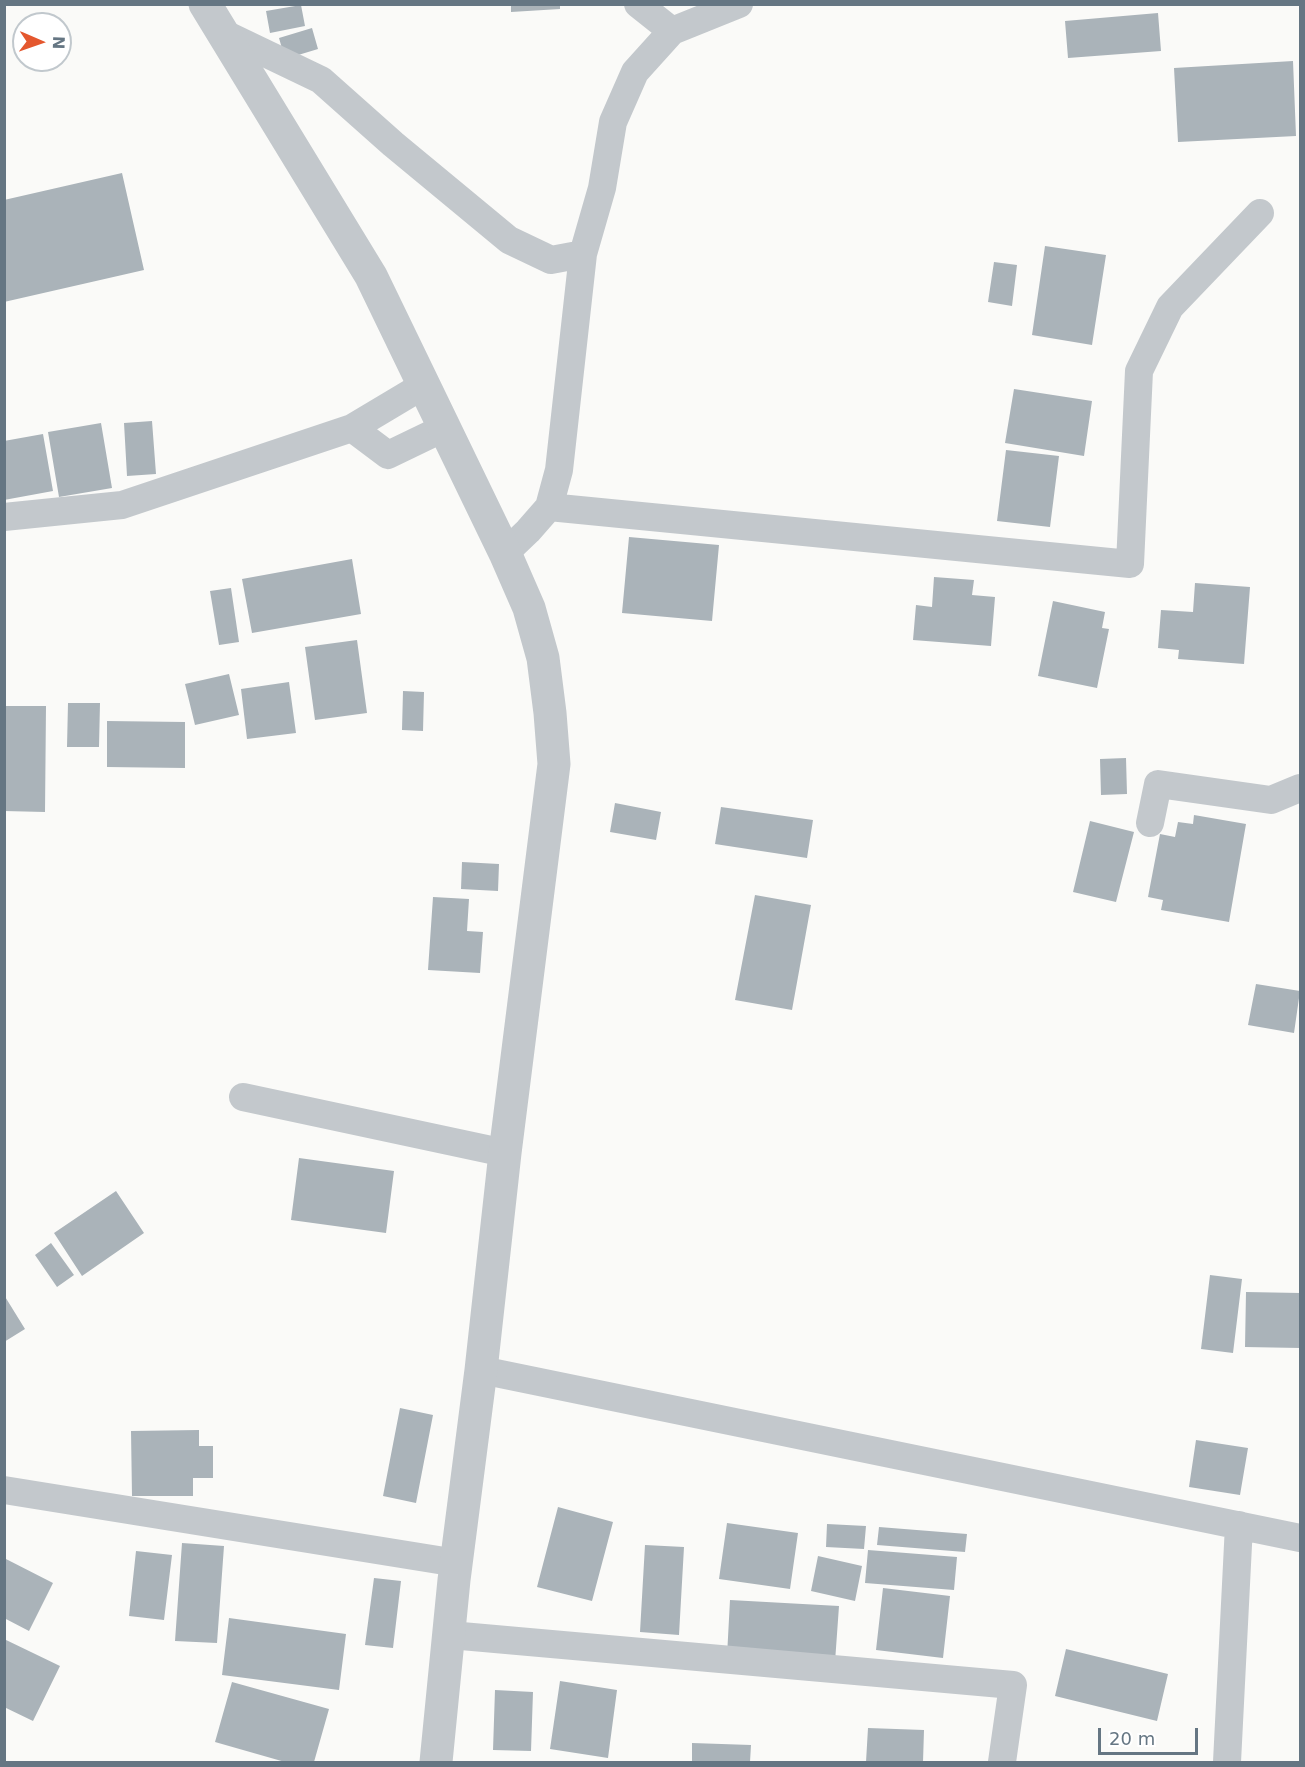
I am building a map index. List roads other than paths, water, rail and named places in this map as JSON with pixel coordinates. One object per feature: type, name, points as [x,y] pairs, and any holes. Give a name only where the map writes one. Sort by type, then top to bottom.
[{"type":"street","points":[[638,4],[672,31]]},
{"type":"street","points":[[505,553],[549,507],[559,470],[584,254],[602,188],[613,122],[635,72],[672,31],[739,4]]},
{"type":"street","points":[[213,18],[321,80],[393,144],[509,240],[551,260],[584,254]]},
{"type":"street","points":[[213,18],[371,276],[424,385],[529,608],[543,658],[550,712],[554,764],[504,1153],[482,1370],[456,1563],[436,1762]]},
{"type":"street","points":[[549,507],[1130,564],[1139,371],[1170,307],[1260,213]]},
{"type":"street","points":[[4,517],[122,504],[352,428],[424,385]]},
{"type":"street","points":[[352,428],[388,455],[444,428]]},
{"type":"street","points":[[1150,823],[1158,784],[1271,800],[1300,788]]},
{"type":"street","points":[[243,1097],[504,1153]]},
{"type":"street","points":[[482,1370],[1300,1538]]},
{"type":"street","points":[[4,1490],[456,1563]]},
{"type":"street","points":[[1227,1762],[1239,1526]]},
{"type":"street","points":[[450,1635],[1013,1685],[1002,1762]]}]
